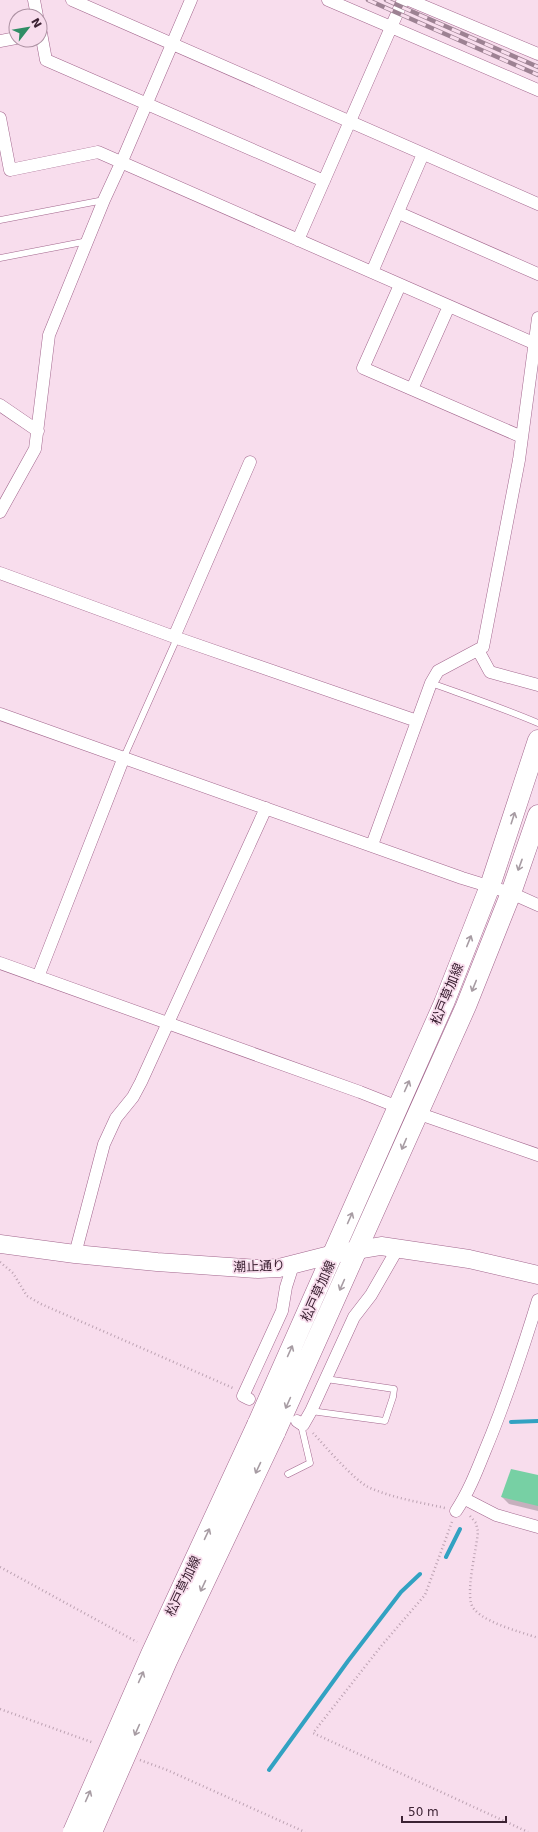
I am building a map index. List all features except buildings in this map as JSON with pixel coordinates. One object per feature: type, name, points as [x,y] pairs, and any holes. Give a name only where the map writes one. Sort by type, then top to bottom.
[{"type":"main road","name":"松戸草加線","points":[[92,1832],[266,1429],[334,1254],[444,1003],[490,886],[538,740]]},
{"type":"main road","name":"松戸草加線","points":[[73,1832],[151,1654],[358,1249],[417,1113],[466,1006],[511,893],[538,815]]},
{"type":"street","points":[[72,0],[538,204]]},
{"type":"street","points":[[0,512],[35,449],[49,335],[104,200],[191,0]]},
{"type":"street","points":[[328,0],[538,90]]},
{"type":"street","points":[[298,240],[403,0]]},
{"type":"street","points":[[409,0],[538,54]]},
{"type":"street","points":[[43,48],[46,60],[324,181]]},
{"type":"street","points":[[0,118],[10,170],[98,152],[122,161],[536,344]]},
{"type":"street","points":[[372,272],[424,154]]},
{"type":"street","points":[[399,213],[538,274]]},
{"type":"street","points":[[400,285],[363,368],[522,437]]},
{"type":"street","points":[[412,389],[449,306]]},
{"type":"street","points":[[372,846],[431,683],[438,671],[483,647],[519,460],[536,344],[538,318]]},
{"type":"street","points":[[0,405],[38,431]]},
{"type":"street","points":[[176,637],[250,462]]},
{"type":"street","points":[[0,573],[176,637],[417,721]]},
{"type":"street","points":[[478,650],[490,672],[538,685]]},
{"type":"street","points":[[0,714],[462,878],[511,893],[538,905]]},
{"type":"street","points":[[38,977],[124,757]]},
{"type":"street","points":[[76,1254],[104,1144],[116,1118],[133,1097],[168,1024],[266,808]]},
{"type":"street","points":[[0,963],[398,1107]]},
{"type":"street","points":[[417,1113],[538,1156]]},
{"type":"street","name":"潮止通り","points":[[0,1244],[76,1254],[157,1262],[251,1268],[279,1268],[334,1254],[381,1246],[469,1259],[538,1275]]},
{"type":"street","points":[[300,1423],[311,1411],[354,1317],[371,1295],[398,1248]]},
{"type":"street","points":[[246,1397],[282,1312],[286,1287],[293,1265]]},
{"type":"street","points":[[456,1511],[465,1499],[519,1364],[538,1300]]},
{"type":"street","points":[[465,1499],[496,1515],[538,1526]]},
{"type":"lane","points":[[0,220],[104,200]]},
{"type":"lane","points":[[0,258],[88,241]]},
{"type":"lane","points":[[124,757],[176,637]]},
{"type":"lane","points":[[431,683],[495,705],[538,722]]},
{"type":"lane","points":[[311,1411],[385,1420],[393,1397],[394,1389],[326,1379]]},
{"type":"lane","points":[[288,1474],[310,1463],[300,1423]]},
{"type":"path","points":[[0,1262],[12,1273],[27,1296],[41,1304],[152,1354],[205,1375],[238,1390],[246,1397]]},
{"type":"path","points":[[300,1423],[310,1430],[326,1448],[366,1486],[396,1498],[456,1511],[470,1516],[476,1523],[478,1532],[470,1588],[471,1604],[477,1613],[499,1625],[538,1638]]},
{"type":"path","points":[[456,1511],[425,1595],[312,1733],[528,1832]]},
{"type":"path","points":[[0,1567],[137,1642]]},
{"type":"path","points":[[0,1709],[101,1746]]},
{"type":"path","points":[[138,1759],[167,1770],[305,1832]]},
{"type":"waterway","points":[[511,1422],[538,1421]]},
{"type":"waterway","points":[[446,1557],[460,1529]]},
{"type":"waterway","points":[[269,1770],[348,1661],[401,1592],[420,1574]]},
{"type":"railway","points":[[368,0],[538,75]]},
{"type":"railway","points":[[386,0],[538,67]]}]
